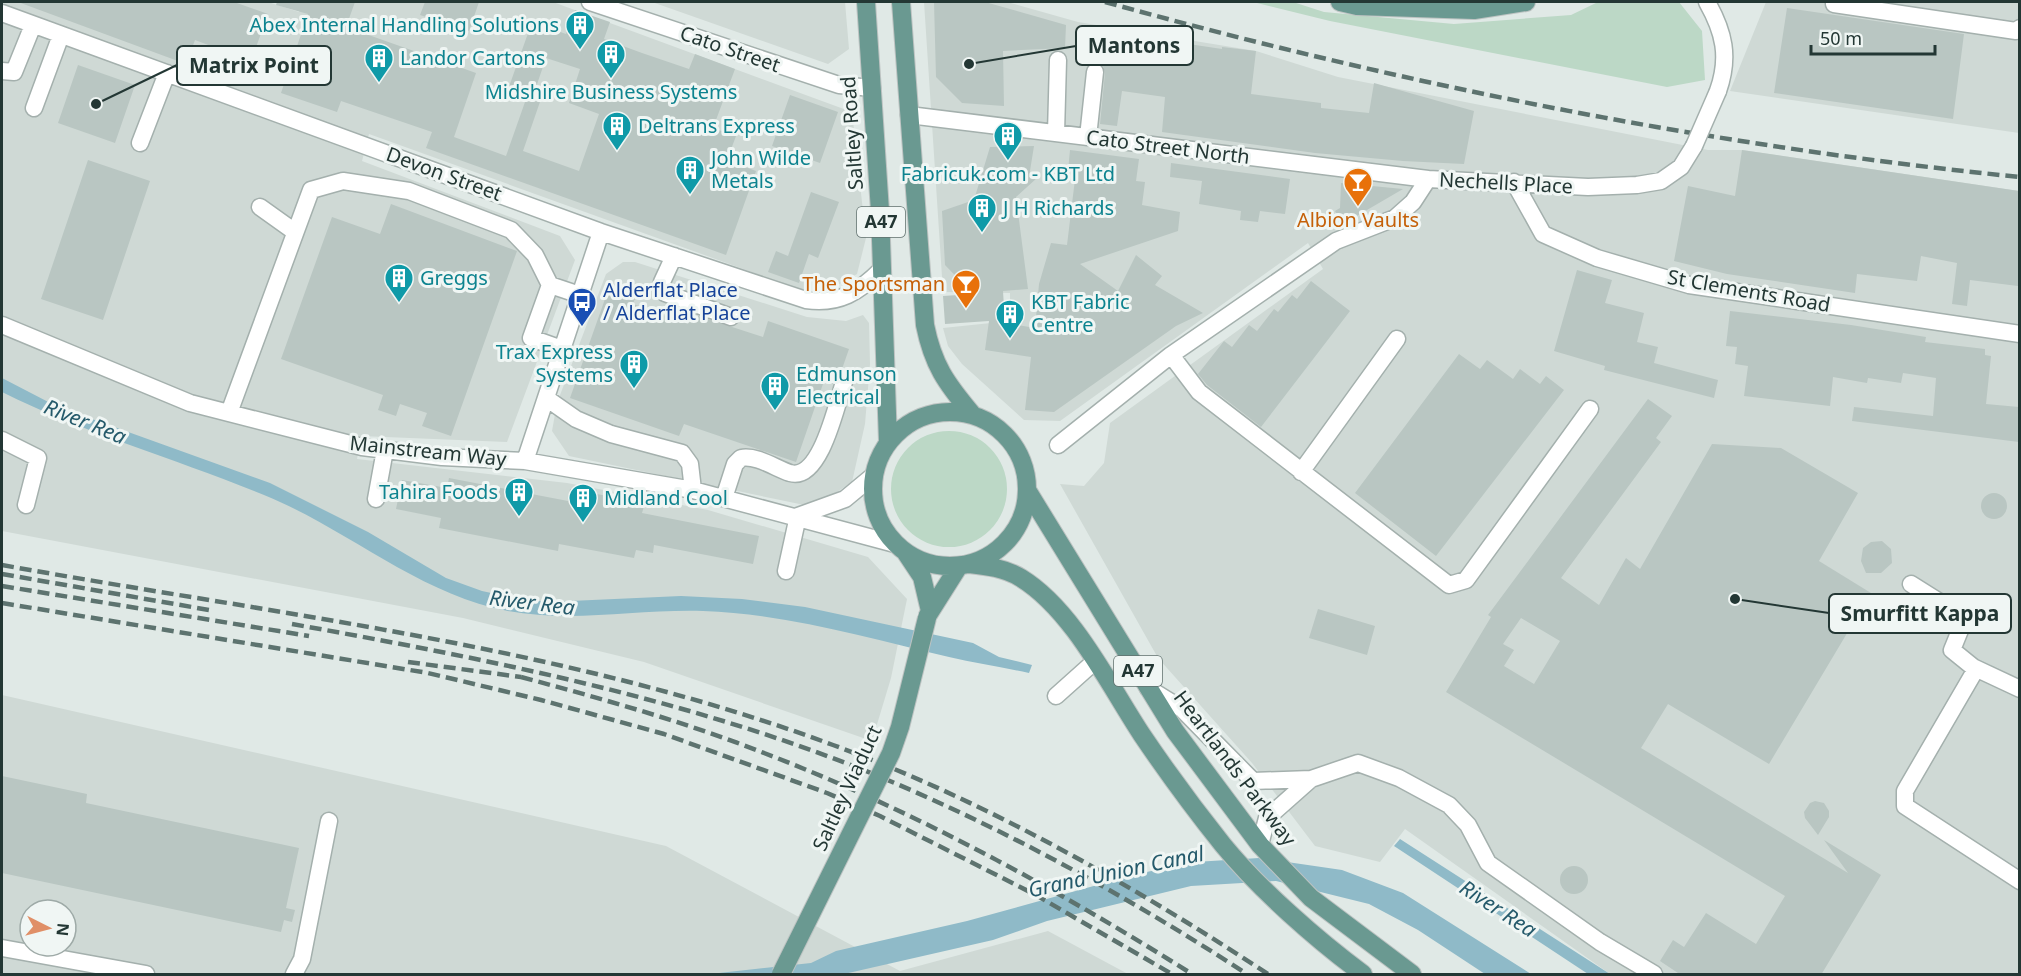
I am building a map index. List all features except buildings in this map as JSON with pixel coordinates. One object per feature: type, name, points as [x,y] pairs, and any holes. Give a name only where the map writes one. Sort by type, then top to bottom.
[{"type":"main road","name":"Saltley Road","points":[[866,2],[882,270],[888,442]]},
{"type":"main road","name":"A47","points":[[901,2],[925,325],[931,355],[945,380],[972,414]]},
{"type":"main road","points":[[1340,2],[1357,6],[1474,10],[1526,2]]},
{"type":"main road","points":[[948,411],[972,414],[994,425],[1012,443],[1023,465],[1027,490],[1023,515],[1011,537],[992,554],[964,565],[940,566],[922,561],[901,548],[881,524],[873,500],[874,475],[888,442],[905,426],[925,415],[948,411]]},
{"type":"main road","name":"Heartlands Parkway","points":[[1027,490],[1174,731],[1260,844],[1311,898],[1412,975]]},
{"type":"main road","name":"Saltley Viaduct","points":[[901,548],[922,577],[928,614]]},
{"type":"main road","name":"A47","points":[[964,565],[998,568],[1021,578],[1072,627],[1144,738],[1224,846],[1271,894],[1363,975]]},
{"type":"main road","name":"Saltley Viaduct","points":[[781,975],[891,753],[900,727],[928,614],[964,565]]},
{"type":"street","name":"Cato Street","points":[[590,2],[839,85],[872,88]]},
{"type":"street","name":"Nechells Place","points":[[1058,445],[1172,355],[1336,241],[1395,218],[1413,202],[1428,179],[1588,187],[1637,185],[1661,181],[1681,166],[1694,146],[1724,73],[1726,46],[1719,22],[1707,2]]},
{"type":"street","points":[[1834,4],[2016,31],[2019,28]]},
{"type":"street","name":"Devon Street","points":[[2,13],[601,232],[806,300],[822,303],[841,300],[859,290],[882,270]]},
{"type":"street","points":[[2,71],[14,72],[33,25]]},
{"type":"street","points":[[34,108],[61,35]]},
{"type":"street","points":[[1056,133],[1058,60]]},
{"type":"street","points":[[1088,137],[1095,72]]},
{"type":"street","points":[[140,143],[168,73]]},
{"type":"street","name":"Cato Street North","points":[[909,115],[1428,179]]},
{"type":"street","points":[[230,413],[310,190],[343,181],[409,191],[512,230],[535,255],[550,285],[580,295]]},
{"type":"street","name":"St Clements Road","points":[[1514,182],[1543,234],[1597,258],[1689,285],[2019,334]]},
{"type":"street","points":[[260,207],[295,232]]},
{"type":"street","points":[[525,461],[601,232]]},
{"type":"street","points":[[674,256],[662,282],[665,293],[731,317]]},
{"type":"street","points":[[550,285],[531,338],[562,349]]},
{"type":"street","name":"Mainstream Way","points":[[2,325],[190,403],[362,447],[442,457],[525,461],[693,490],[798,516],[901,548]]},
{"type":"street","points":[[1301,472],[1397,339]]},
{"type":"street","points":[[1172,355],[1199,392],[1449,585],[1466,580],[1590,409]]},
{"type":"street","points":[[724,498],[735,464],[741,458],[750,458],[793,474],[805,473],[812,467],[820,453],[845,380]]},
{"type":"street","points":[[546,398],[576,419],[611,434],[682,453],[690,464],[693,490]]},
{"type":"street","points":[[2,440],[38,458],[26,506]]},
{"type":"street","points":[[376,499],[385,450]]},
{"type":"street","points":[[786,571],[798,516],[845,499],[874,475]]},
{"type":"street","points":[[1911,584],[1965,618],[1952,650],[1976,669],[2019,689]]},
{"type":"street","points":[[1056,696],[1094,662]]},
{"type":"street","points":[[1976,669],[1905,791],[1905,806],[2019,881]]},
{"type":"street","points":[[1148,687],[1182,709],[1253,781],[1311,778],[1358,763],[1399,778],[1449,805],[1468,825],[1488,863],[1600,942],[1654,975]]},
{"type":"street","points":[[1260,844],[1267,818],[1311,778]]},
{"type":"street","points":[[294,975],[302,959],[329,821]]},
{"type":"street","points":[[2,948],[146,975]]},
{"type":"shaded area","points":[[2,2],[268,2],[299,12],[302,2],[553,2],[852,112],[866,238],[857,274],[834,287],[807,292],[369,134],[362,161],[560,236],[575,260],[507,442],[361,436],[357,459],[567,483],[708,510],[868,557],[907,599],[891,678],[872,741],[644,662],[463,618],[2,531]]},
{"type":"shaded area","points":[[652,2],[845,2],[849,49],[828,64]]},
{"type":"shaded area","points":[[924,2],[1007,2],[1078,22],[1256,51],[1338,77],[1708,150],[1742,150],[2019,191],[2019,974],[1610,974],[1405,829],[1380,862],[1315,846],[1252,763],[1158,658],[1060,484],[1084,486],[1104,463],[1110,423],[1323,269],[1308,243],[1060,421],[1024,420],[962,364],[948,346],[943,328],[1010,321],[1010,293],[943,292]]},
{"type":"shaded area","points":[[1766,2],[2019,2],[2019,133],[1730,91]]},
{"type":"shaded area","points":[[623,262],[635,262],[807,317],[846,321],[863,315],[869,323],[870,364],[865,424],[852,482],[814,507],[569,456],[552,431],[557,403],[606,274]]},
{"type":"shaded area","points":[[2,695],[666,846],[900,971],[1048,931],[1128,974],[2,974]]},
{"type":"green space","points":[[1253,2],[1293,2],[1324,12],[1454,24],[1571,15],[1598,2],[1679,2],[1702,31],[1705,80],[1667,87],[1330,21]]},
{"type":"green space","points":[[949,431],[971,435],[990,448],[1003,467],[1007,489],[1003,511],[990,530],[971,543],[949,547],[927,543],[908,530],[895,511],[891,489],[895,467],[908,448],[927,435]]},
{"type":"water","name":"River Rea","points":[[2,378],[56,406],[270,483],[368,532],[446,578],[482,591],[548,602],[681,596],[742,599],[805,607],[973,643],[999,657],[1032,665],[1029,673],[827,628],[734,613],[679,611],[557,616],[508,611],[475,603],[413,576],[325,525],[264,495],[99,434],[2,392]]},
{"type":"water","name":"River Rea","points":[[1400,839],[1610,974],[1588,974],[1394,846]]},
{"type":"water","points":[[1259,858],[1342,870],[1403,893],[1531,974],[1485,974],[1418,930],[1369,904],[1276,881],[1191,886],[1047,921],[993,940],[844,974],[710,974],[811,963],[836,951],[967,921],[1137,874],[1195,862]]},
{"type":"railway","points":[[1105,2],[1331,60],[1559,109],[1788,148],[2020,177]]},
{"type":"railway","points":[[2,565],[421,637],[629,682],[732,711],[890,767],[1002,819],[1111,877],[1268,974]]},
{"type":"railway","points":[[2,574],[209,610]]},
{"type":"railway","points":[[2,586],[309,636]]},
{"type":"railway","points":[[2,603],[428,673],[541,700],[664,734],[827,793],[880,816],[1034,894],[1172,974]]},
{"type":"railway","points":[[292,624],[506,665],[718,719],[788,742],[907,788],[1057,861],[1201,944],[1247,974]]},
{"type":"railway","points":[[408,662],[521,677]]},
{"type":"railway","points":[[521,677],[674,721],[820,775],[983,853],[1141,942],[1192,974]]},
{"type":"place","name":"Abex Internal Handling Solutions","points":[[580,50]]},
{"type":"place","name":"Mantons","points":[[969,64]]},
{"type":"place","name":"Midshire Business Systems","points":[[611,80]]},
{"type":"place","name":"Landor Cartons","points":[[379,84]]},
{"type":"place","name":"Matrix Point","points":[[96,104]]},
{"type":"place","name":"Deltrans Express","points":[[617,152]]},
{"type":"place","name":"Fabricuk.com - KBT Ltd","points":[[1008,162]]},
{"type":"place","name":"John Wilde Metals","points":[[690,196]]},
{"type":"place","name":"Albion Vaults","points":[[1358,208]]},
{"type":"place","name":"J H Richards","points":[[982,234]]},
{"type":"place","name":"Greggs","points":[[399,304]]},
{"type":"place","name":"The Sportsman","points":[[966,310]]},
{"type":"place","name":"Alderflat Place / Alderflat Place","points":[[582,328]]},
{"type":"place","name":"KBT Fabric Centre","points":[[1010,340]]},
{"type":"place","name":"Trax Express Systems","points":[[634,390]]},
{"type":"place","name":"Edmunson Electrical","points":[[775,412]]},
{"type":"place","name":"Tahira Foods","points":[[519,518]]},
{"type":"place","name":"Midland Cool","points":[[583,524]]},
{"type":"place","name":"Smurfitt Kappa","points":[[1735,599]]},
{"type":"water label","name":"Grand Union Canal","points":[[1116,872]]}]
